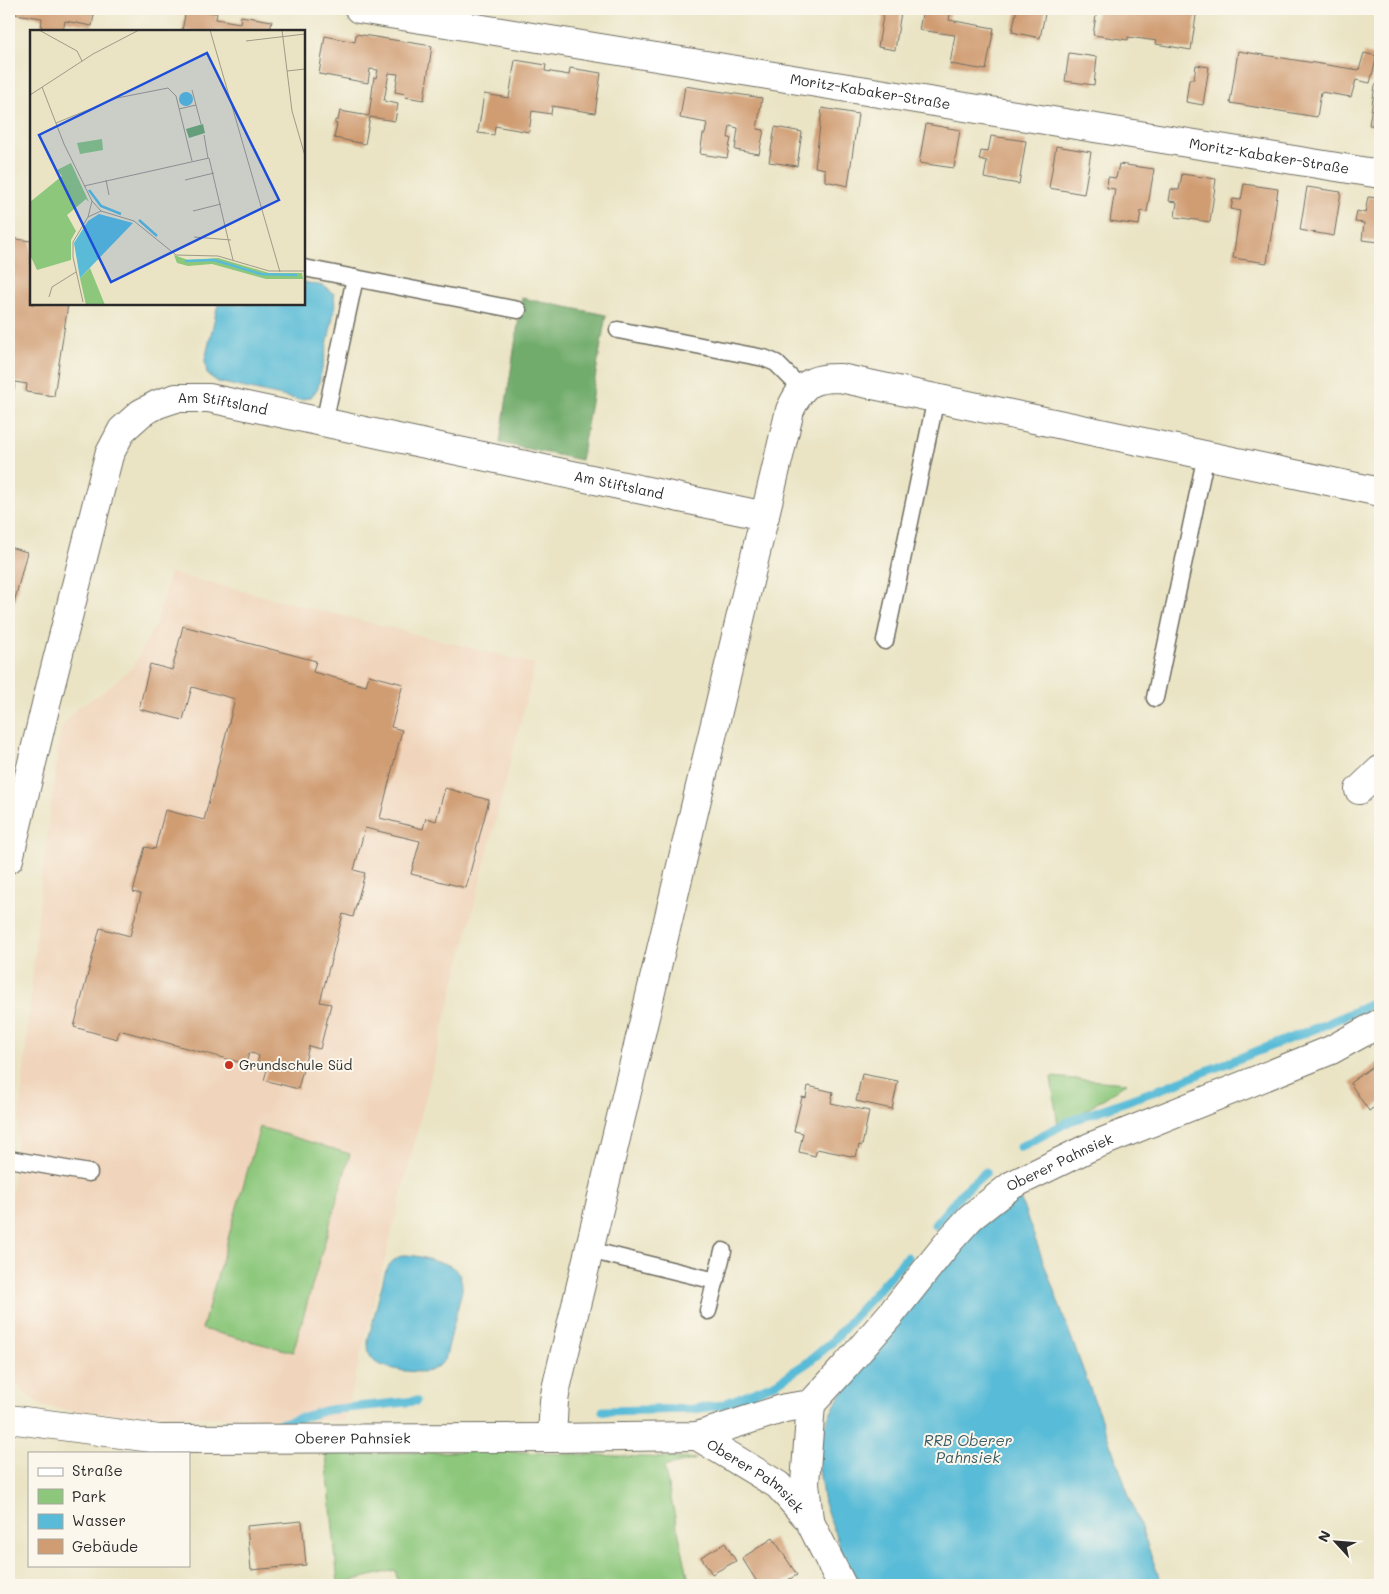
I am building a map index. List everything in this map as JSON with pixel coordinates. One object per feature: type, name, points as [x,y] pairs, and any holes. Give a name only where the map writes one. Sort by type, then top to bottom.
[{"type":"street","name":"Moritz-Kabaker-Straße","points":[[359,9],[1380,174]]},
{"type":"street","points":[[552,1438],[556,1390],[589,1250],[790,410],[802,390],[809,383],[822,378],[840,378],[1380,492]]},
{"type":"street","name":"Am Stiftsland","points":[[9,859],[109,455],[122,430],[141,413],[158,404],[176,398],[209,398],[765,516]]},
{"type":"street","points":[[1359,790],[1380,770]]},
{"type":"street","name":"Oberer Pahnsiek","points":[[809,1520],[805,1483],[811,1404],[891,1314],[971,1217],[1012,1185],[1090,1148],[1332,1050],[1380,1023]]},
{"type":"street","name":"Oberer Pahnsiek","points":[[9,1419],[159,1439],[697,1436],[785,1408],[811,1404]]},
{"type":"street","name":"Oberer Pahnsiek","points":[[697,1436],[778,1486],[809,1520],[842,1585]]},
{"type":"lane","points":[[305,268],[518,310]]},
{"type":"lane","points":[[324,423],[354,278]]},
{"type":"lane","points":[[618,330],[764,358],[776,363],[802,390]]},
{"type":"lane","points":[[885,641],[936,398]]},
{"type":"lane","points":[[1155,698],[1206,455]]},
{"type":"lane","points":[[9,1159],[89,1173]]},
{"type":"lane","points":[[589,1250],[716,1281]]},
{"type":"lane","points":[[708,1311],[723,1251]]},
{"type":"shaded area","name":"Grundschule Süd","points":[[170,573],[535,664],[344,1421],[73,1411],[42,1406],[25,1394],[9,1375],[9,1229],[42,873],[61,729],[78,707],[99,695],[133,667],[156,623]]},
{"type":"green space","points":[[522,298],[606,315],[581,460],[500,443]]},
{"type":"green space","points":[[1051,1077],[1127,1083],[1070,1121],[1058,1126]]},
{"type":"green space","points":[[260,1127],[350,1154],[293,1352],[202,1329]]},
{"type":"green space","points":[[492,1451],[696,1459],[664,1467],[690,1585],[399,1585],[395,1570],[338,1584],[326,1454]]},
{"type":"water","points":[[305,282],[323,286],[334,294],[335,307],[318,388],[311,397],[300,400],[218,382],[207,374],[205,360],[218,305],[305,305]]},
{"type":"water","name":"RRB Oberer Pahnsiek","points":[[1020,1198],[1162,1585],[850,1585],[845,1577],[838,1542],[824,1503],[818,1462],[824,1426],[839,1397],[878,1345],[967,1237]]},
{"type":"water","points":[[403,1255],[421,1257],[449,1265],[457,1272],[462,1283],[462,1290],[445,1360],[429,1371],[408,1371],[382,1366],[372,1359],[368,1348],[368,1340],[385,1273],[392,1262]]},
{"type":"building","points":[[16,9],[95,9],[92,26],[65,21],[63,30],[38,30],[38,28],[41,29],[42,18],[15,14]]},
{"type":"building","points":[[186,9],[217,13],[216,19],[240,23],[241,16],[272,21],[270,30],[182,30]]},
{"type":"building","points":[[923,9],[951,9],[949,20],[994,28],[986,70],[950,64],[955,35],[919,30]]},
{"type":"building","points":[[1017,9],[1046,9],[1040,38],[1012,32]]},
{"type":"building","points":[[1097,9],[1197,9],[1191,50],[1156,44],[1157,41],[1128,37],[1128,40],[1093,35]]},
{"type":"building","points":[[884,10],[901,12],[895,50],[878,47]]},
{"type":"building","points":[[356,34],[432,46],[424,100],[405,97],[406,94],[395,92],[398,74],[389,73],[384,101],[398,104],[395,121],[370,117],[365,144],[334,138],[337,124],[335,124],[335,120],[338,120],[340,111],[369,116],[374,77],[376,78],[378,70],[370,69],[368,83],[319,74],[325,36],[355,42]]},
{"type":"building","points":[[1238,51],[1359,70],[1364,53],[1377,56],[1370,83],[1356,80],[1351,97],[1321,92],[1317,117],[1230,103]]},
{"type":"building","points":[[1069,53],[1097,57],[1094,85],[1065,81]]},
{"type":"building","points":[[515,60],[546,65],[545,71],[569,75],[570,68],[601,73],[595,113],[552,106],[551,114],[532,111],[529,132],[495,126],[494,135],[478,133],[484,94],[509,98]]},
{"type":"building","points":[[1196,65],[1209,67],[1203,105],[1186,102],[1189,79],[1194,79]]},
{"type":"building","points":[[1375,85],[1380,85],[1380,126],[1369,125]]},
{"type":"building","points":[[685,86],[762,98],[757,129],[764,130],[759,154],[735,150],[738,128],[730,126],[728,138],[731,138],[727,158],[700,154],[707,123],[680,118]]},
{"type":"building","points":[[822,108],[858,114],[848,186],[825,181],[825,169],[815,167]]},
{"type":"building","points":[[926,124],[960,130],[954,168],[919,163]]},
{"type":"building","points":[[775,127],[802,132],[797,166],[769,162]]},
{"type":"building","points":[[991,136],[1026,141],[1019,184],[984,178],[987,161],[979,160],[981,151],[988,152]]},
{"type":"building","points":[[1056,146],[1091,152],[1084,194],[1049,188]]},
{"type":"building","points":[[1119,164],[1154,169],[1147,212],[1141,211],[1139,225],[1110,221],[1115,189],[1107,188],[1108,177],[1116,178]]},
{"type":"building","points":[[1182,174],[1216,179],[1210,222],[1175,217],[1177,202],[1169,201],[1171,189],[1179,190]]},
{"type":"building","points":[[1244,184],[1278,189],[1267,263],[1233,258],[1240,211],[1231,209],[1233,199],[1241,200]]},
{"type":"building","points":[[1307,187],[1341,192],[1334,236],[1300,230]]},
{"type":"building","points":[[1368,197],[1380,198],[1380,242],[1362,240],[1364,223],[1355,222],[1357,211],[1365,213]]},
{"type":"building","points":[[9,238],[30,241],[30,305],[68,305],[54,396],[26,392],[27,384],[15,382],[14,390],[9,389]]},
{"type":"building","points":[[9,547],[27,552],[14,603],[9,601]]},
{"type":"building","points":[[183,626],[316,661],[313,672],[366,686],[369,675],[403,684],[391,727],[402,730],[380,818],[423,829],[426,818],[436,821],[445,788],[489,800],[466,888],[411,874],[420,841],[365,828],[354,870],[365,873],[353,917],[343,914],[320,1002],[331,1004],[320,1049],[309,1046],[298,1089],[264,1080],[267,1070],[256,1067],[259,1056],[255,1054],[249,1053],[246,1064],[119,1030],[117,1039],[74,1027],[100,928],[130,936],[141,894],[133,892],[145,847],[155,849],[165,810],[204,820],[235,699],[192,687],[183,720],[139,709],[150,664],[172,670]]},
{"type":"building","points":[[1380,1061],[1380,1103],[1369,1111],[1350,1083]]},
{"type":"building","points":[[862,1074],[898,1081],[892,1109],[856,1101]]},
{"type":"building","points":[[808,1086],[833,1092],[831,1103],[869,1111],[862,1146],[859,1145],[856,1157],[817,1149],[815,1156],[799,1152],[803,1133],[794,1131],[802,1097],[806,1098]]},
{"type":"building","points":[[302,1521],[306,1565],[251,1570],[247,1526]]},
{"type":"building","points":[[773,1538],[797,1575],[779,1585],[759,1585],[742,1558]]},
{"type":"building","points":[[725,1543],[736,1561],[712,1574],[701,1557]]},
{"type":"waterway","points":[[1020,1147],[1070,1121],[1166,1087],[1324,1025],[1369,1005]]},
{"type":"waterway","points":[[935,1225],[962,1193],[986,1172]]},
{"type":"waterway","points":[[603,1411],[693,1409],[722,1405],[776,1383],[807,1363],[831,1343],[907,1257]]},
{"type":"waterway","points":[[266,1428],[327,1410],[416,1401]]},
{"type":"place","name":"Grundschule Süd","points":[[229,1065]]}]
